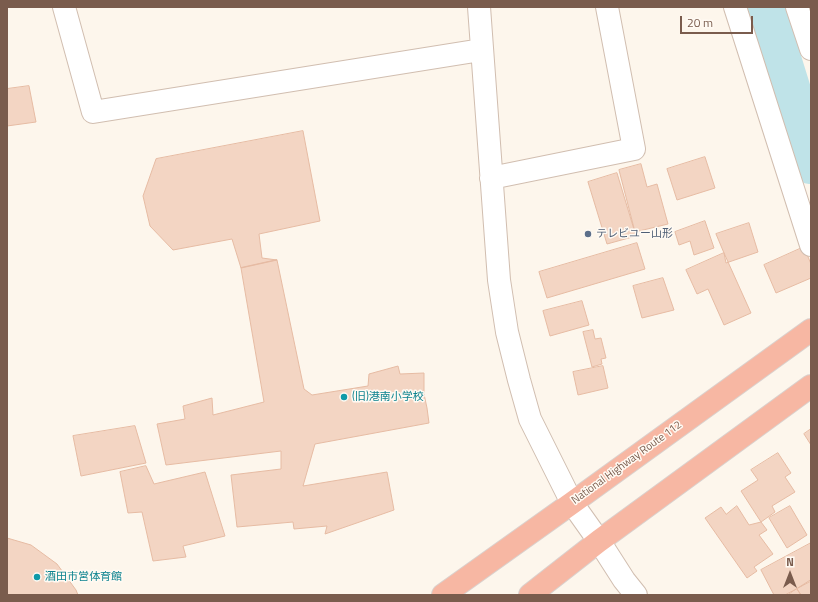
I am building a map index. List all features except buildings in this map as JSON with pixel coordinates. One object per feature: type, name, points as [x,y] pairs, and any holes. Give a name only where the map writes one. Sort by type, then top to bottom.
[{"type":"highway","name":"National Highway Route 112","points":[[442,595],[811,330]]},
{"type":"highway","points":[[530,595],[599,541],[811,386]]},
{"type":"street","points":[[64,7],[92,112],[481,50]]},
{"type":"street","points":[[479,7],[499,280],[508,332],[519,380],[530,419],[572,503],[624,580],[636,595]]},
{"type":"street","points":[[491,178],[634,149],[607,7]]},
{"type":"street","points":[[735,7],[811,244]]},
{"type":"street","points":[[797,7],[811,49]]},
{"type":"waterway","points":[[763,7],[811,162]]},
{"type":"place","name":"テレビユー山形","points":[[588,234]]},
{"type":"place","name":"(旧)港南小学校","points":[[344,397]]},
{"type":"place","name":"酒田市営体育館","points":[[37,577]]}]
